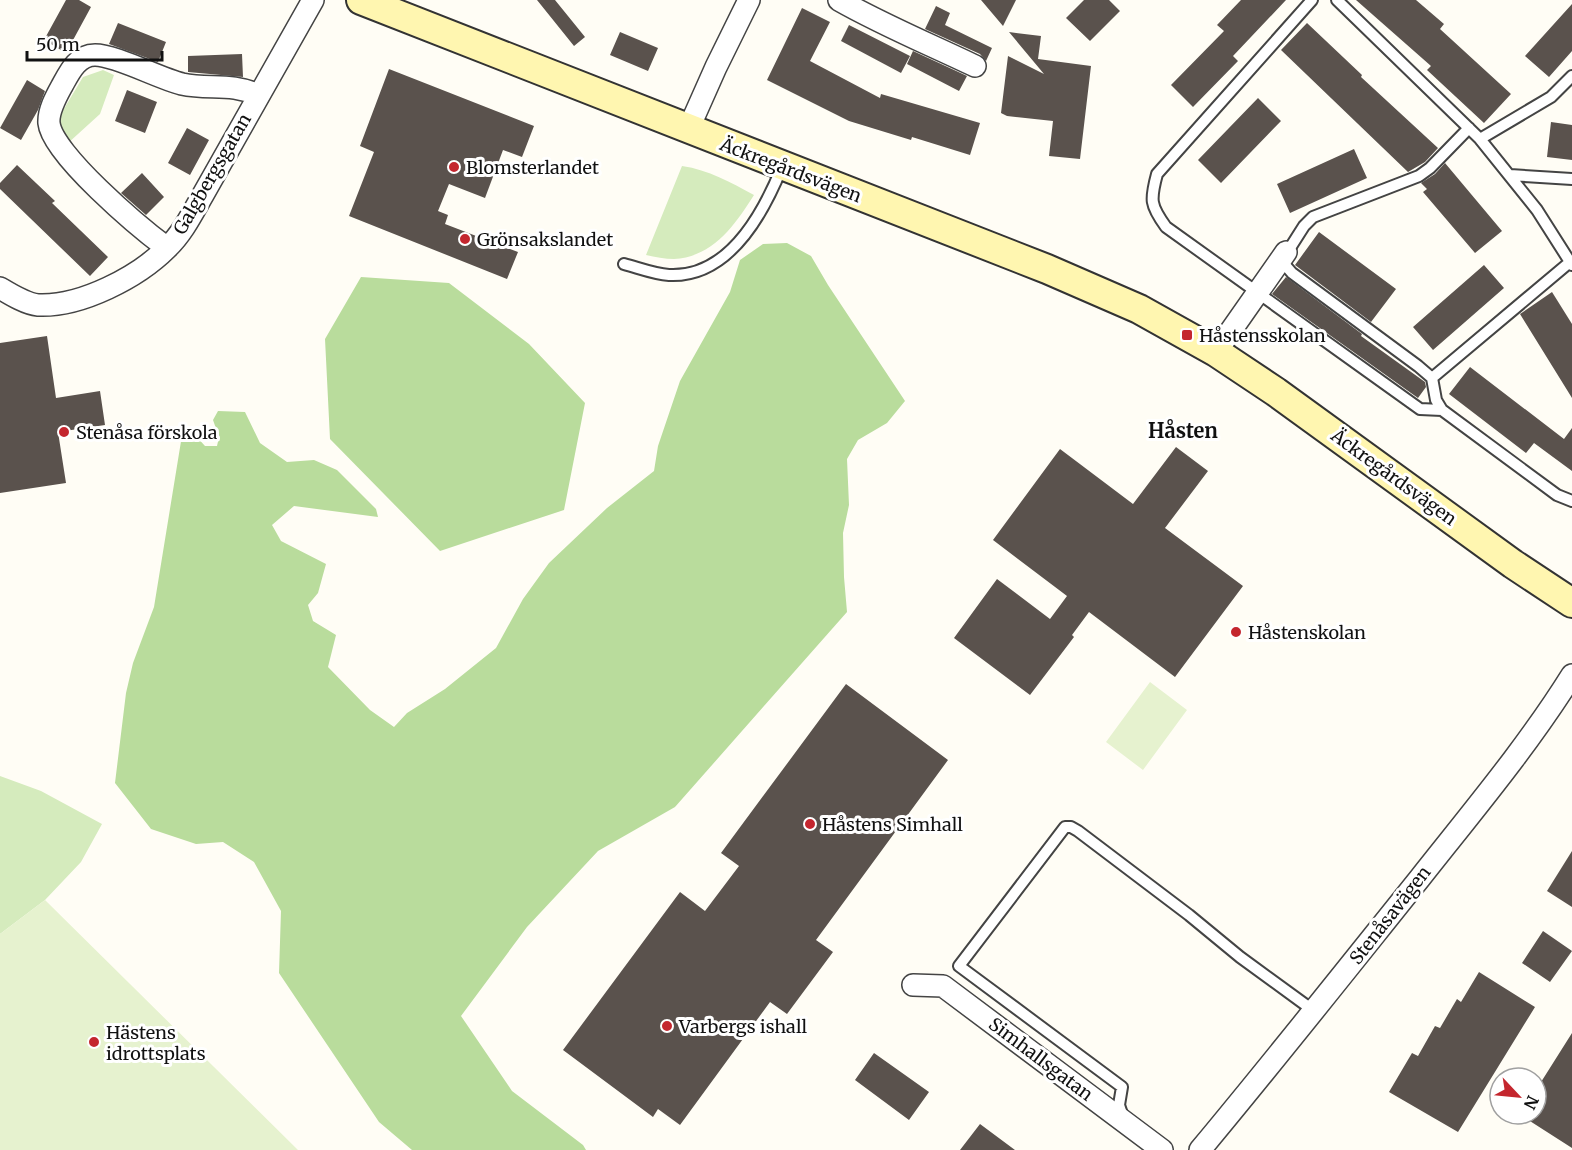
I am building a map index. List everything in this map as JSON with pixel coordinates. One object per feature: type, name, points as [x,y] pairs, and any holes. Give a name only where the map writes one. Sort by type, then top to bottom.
[{"type":"street","name":"Galgbergsgatan","points":[[0,288],[36,305],[83,297],[120,282],[167,248],[204,194],[313,0]]},
{"type":"street","name":"Äckregårdsvägen","points":[[361,0],[694,118],[782,166],[1102,292],[1139,309],[1216,352],[1276,392],[1513,564],[1572,603]]},
{"type":"street","points":[[694,118],[749,0]]},
{"type":"street","points":[[838,0],[901,33],[975,66]]},
{"type":"street","points":[[167,248],[141,228],[81,170],[61,149],[52,134],[49,117],[69,73],[76,63],[86,56],[105,56],[184,84],[236,87],[258,95]]},
{"type":"street","points":[[1216,352],[1286,252]]},
{"type":"street","name":"Stenåsavägen","points":[[1200,1150],[1492,787],[1537,728],[1572,675]]},
{"type":"street","name":"Simhallsgatan","points":[[913,985],[943,986],[1162,1150]]},
{"type":"lane","points":[[1312,0],[1156,174],[1152,193],[1154,210],[1166,226],[1420,409],[1442,410]]},
{"type":"lane","points":[[1337,0],[1480,139],[1537,210],[1571,263],[1432,378]]},
{"type":"lane","points":[[1480,139],[1551,97],[1572,76]]},
{"type":"lane","points":[[1469,128],[1430,168],[1419,176],[1313,217],[1304,226],[1283,259],[1292,273],[1432,378],[1442,410],[1557,495],[1572,501]]},
{"type":"lane","points":[[624,264],[669,275],[687,274],[708,267],[723,258],[748,229],[768,196],[782,166]]},
{"type":"lane","points":[[1510,175],[1572,179]]},
{"type":"lane","points":[[1125,1122],[1119,1105],[1122,1087],[959,966],[1065,828],[1071,827],[1078,831],[1189,915],[1240,957],[1314,1011]]},
{"type":"green space","points":[[103,70],[114,75],[100,114],[67,144],[61,139],[59,117],[83,77]]},
{"type":"green space","points":[[682,166],[728,181],[754,195],[731,228],[711,246],[688,257],[674,259],[646,255]]},
{"type":"green space","points":[[787,243],[811,256],[905,401],[887,423],[858,440],[847,459],[849,505],[843,533],[847,612],[675,807],[598,851],[527,927],[461,1016],[512,1091],[583,1145],[586,1150],[412,1150],[379,1122],[279,973],[281,911],[254,862],[223,842],[196,844],[151,829],[115,783],[126,693],[133,663],[154,607],[184,423],[205,446],[217,446],[219,437],[213,420],[218,411],[245,412],[260,443],[287,462],[314,460],[337,470],[376,509],[378,517],[294,506],[272,525],[281,541],[326,564],[318,593],[308,605],[313,621],[336,635],[328,667],[370,710],[394,727],[407,713],[445,689],[496,648],[523,599],[549,563],[607,508],[654,471],[658,446],[680,381],[730,292],[740,260],[763,244]]},
{"type":"green space","points":[[361,277],[449,283],[529,344],[585,403],[564,510],[440,551],[330,439],[325,339]]},
{"type":"green space","points":[[1150,682],[1187,710],[1143,770],[1106,742]]},
{"type":"green space","points":[[0,776],[41,791],[102,824],[81,862],[45,900],[0,934]]},
{"type":"green space","name":"Hästens idrottsplats","points":[[45,900],[298,1150],[0,1150],[0,934]]},
{"type":"building","points":[[66,0],[79,0],[91,7],[66,53],[44,40]]},
{"type":"building","points":[[537,0],[555,0],[585,37],[574,46]]},
{"type":"building","points":[[981,0],[1016,0],[1003,26]]},
{"type":"building","points":[[1084,0],[1109,0],[1120,11],[1090,41],[1066,18]]},
{"type":"building","points":[[1241,0],[1286,0],[1233,56],[1238,61],[1193,107],[1171,85],[1224,31],[1217,25]]},
{"type":"building","points":[[1356,0],[1416,0],[1444,24],[1440,29],[1511,94],[1484,123],[1427,70],[1431,66]]},
{"type":"building","points":[[1572,4],[1572,51],[1549,77],[1525,56]]},
{"type":"building","points":[[936,6],[950,13],[945,25],[992,48],[986,61],[980,54],[925,29]]},
{"type":"building","points":[[802,8],[830,22],[810,61],[880,98],[881,94],[980,123],[970,155],[849,121],[767,80]]},
{"type":"building","points":[[118,23],[166,42],[158,62],[109,44]]},
{"type":"building","points":[[1307,23],[1438,148],[1425,162],[1408,172],[1281,50]]},
{"type":"building","points":[[849,25],[910,56],[901,73],[841,41]]},
{"type":"building","points":[[620,32],[658,48],[648,71],[610,55]]},
{"type":"building","points":[[1009,32],[1041,36],[1038,59],[1091,66],[1080,159],[1049,156],[1053,121],[1007,116],[1001,113],[1008,56],[1044,74]]},
{"type":"building","points":[[913,51],[967,76],[959,91],[907,64]]},
{"type":"building","points":[[242,54],[243,77],[188,72],[188,56]]},
{"type":"building","points":[[389,69],[534,126],[522,157],[503,150],[485,198],[449,184],[438,211],[448,215],[445,224],[518,252],[507,279],[349,216],[374,152],[360,146]]},
{"type":"building","points":[[27,80],[45,91],[38,110],[21,140],[0,128]]},
{"type":"building","points":[[127,90],[157,102],[145,133],[115,121]]},
{"type":"building","points":[[1258,98],[1281,121],[1221,183],[1198,160]]},
{"type":"building","points":[[1551,122],[1572,125],[1572,160],[1547,157]]},
{"type":"building","points":[[187,128],[209,140],[190,175],[168,163]]},
{"type":"building","points":[[1354,149],[1367,178],[1290,213],[1277,184]]},
{"type":"building","points":[[1445,163],[1502,231],[1475,253],[1423,192],[1427,189],[1421,183],[1435,174]]},
{"type":"building","points":[[17,165],[55,201],[52,203],[108,257],[90,276],[0,189],[0,183]]},
{"type":"building","points":[[142,173],[164,197],[146,215],[121,193]]},
{"type":"building","points":[[1319,232],[1396,289],[1371,322],[1295,265]]},
{"type":"building","points":[[1484,265],[1504,288],[1433,350],[1413,327]]},
{"type":"building","points":[[1286,277],[1362,334],[1361,336],[1425,382],[1426,387],[1418,398],[1272,294]]},
{"type":"building","points":[[1552,292],[1572,324],[1572,398],[1520,314]]},
{"type":"building","points":[[47,336],[56,398],[100,391],[105,425],[58,432],[66,483],[0,493],[0,343]]},
{"type":"building","points":[[1470,367],[1564,439],[1572,428],[1572,471],[1534,443],[1526,453],[1449,394]]},
{"type":"building","points":[[1176,447],[1208,471],[1165,528],[1243,586],[1175,677],[1089,612],[1072,635],[1074,637],[1030,695],[954,638],[997,579],[1050,619],[1067,596],[993,540],[1060,449],[1133,504]]},
{"type":"building","points":[[846,684],[948,760],[816,940],[833,952],[787,1014],[770,1002],[680,1125],[658,1109],[653,1117],[563,1050],[680,892],[705,911],[739,866],[721,853]]},
{"type":"building","points":[[1572,851],[1572,907],[1547,891]]},
{"type":"building","points":[[1543,931],[1572,951],[1550,982],[1522,963]]},
{"type":"building","points":[[1479,972],[1535,1007],[1499,1066],[1488,1066],[1488,1083],[1458,1132],[1389,1092],[1412,1053],[1418,1056],[1435,1026],[1440,1028],[1457,999],[1461,1002]]},
{"type":"building","points":[[1572,1033],[1572,1148],[1538,1126],[1548,1126],[1548,1071]]},
{"type":"building","points":[[874,1053],[929,1092],[909,1120],[855,1080]]},
{"type":"building","points":[[980,1124],[1015,1150],[960,1150]]},
{"type":"place","name":"Blomsterlandet","points":[[454,167]]},
{"type":"place","name":"Grönsakslandet","points":[[465,239]]},
{"type":"place","name":"Håstensskolan","points":[[1187,335]]},
{"type":"place","name":"Stenåsa förskola","points":[[64,432]]},
{"type":"place","name":"Håstenskolan","points":[[1236,632]]},
{"type":"place","name":"Håstens Simhall","points":[[810,824]]},
{"type":"place","name":"Varbergs ishall","points":[[667,1026]]},
{"type":"place","name":"Hästens idrottsplats","points":[[94,1042]]},
{"type":"district","name":"Håsten","points":[[1183,430]]}]
